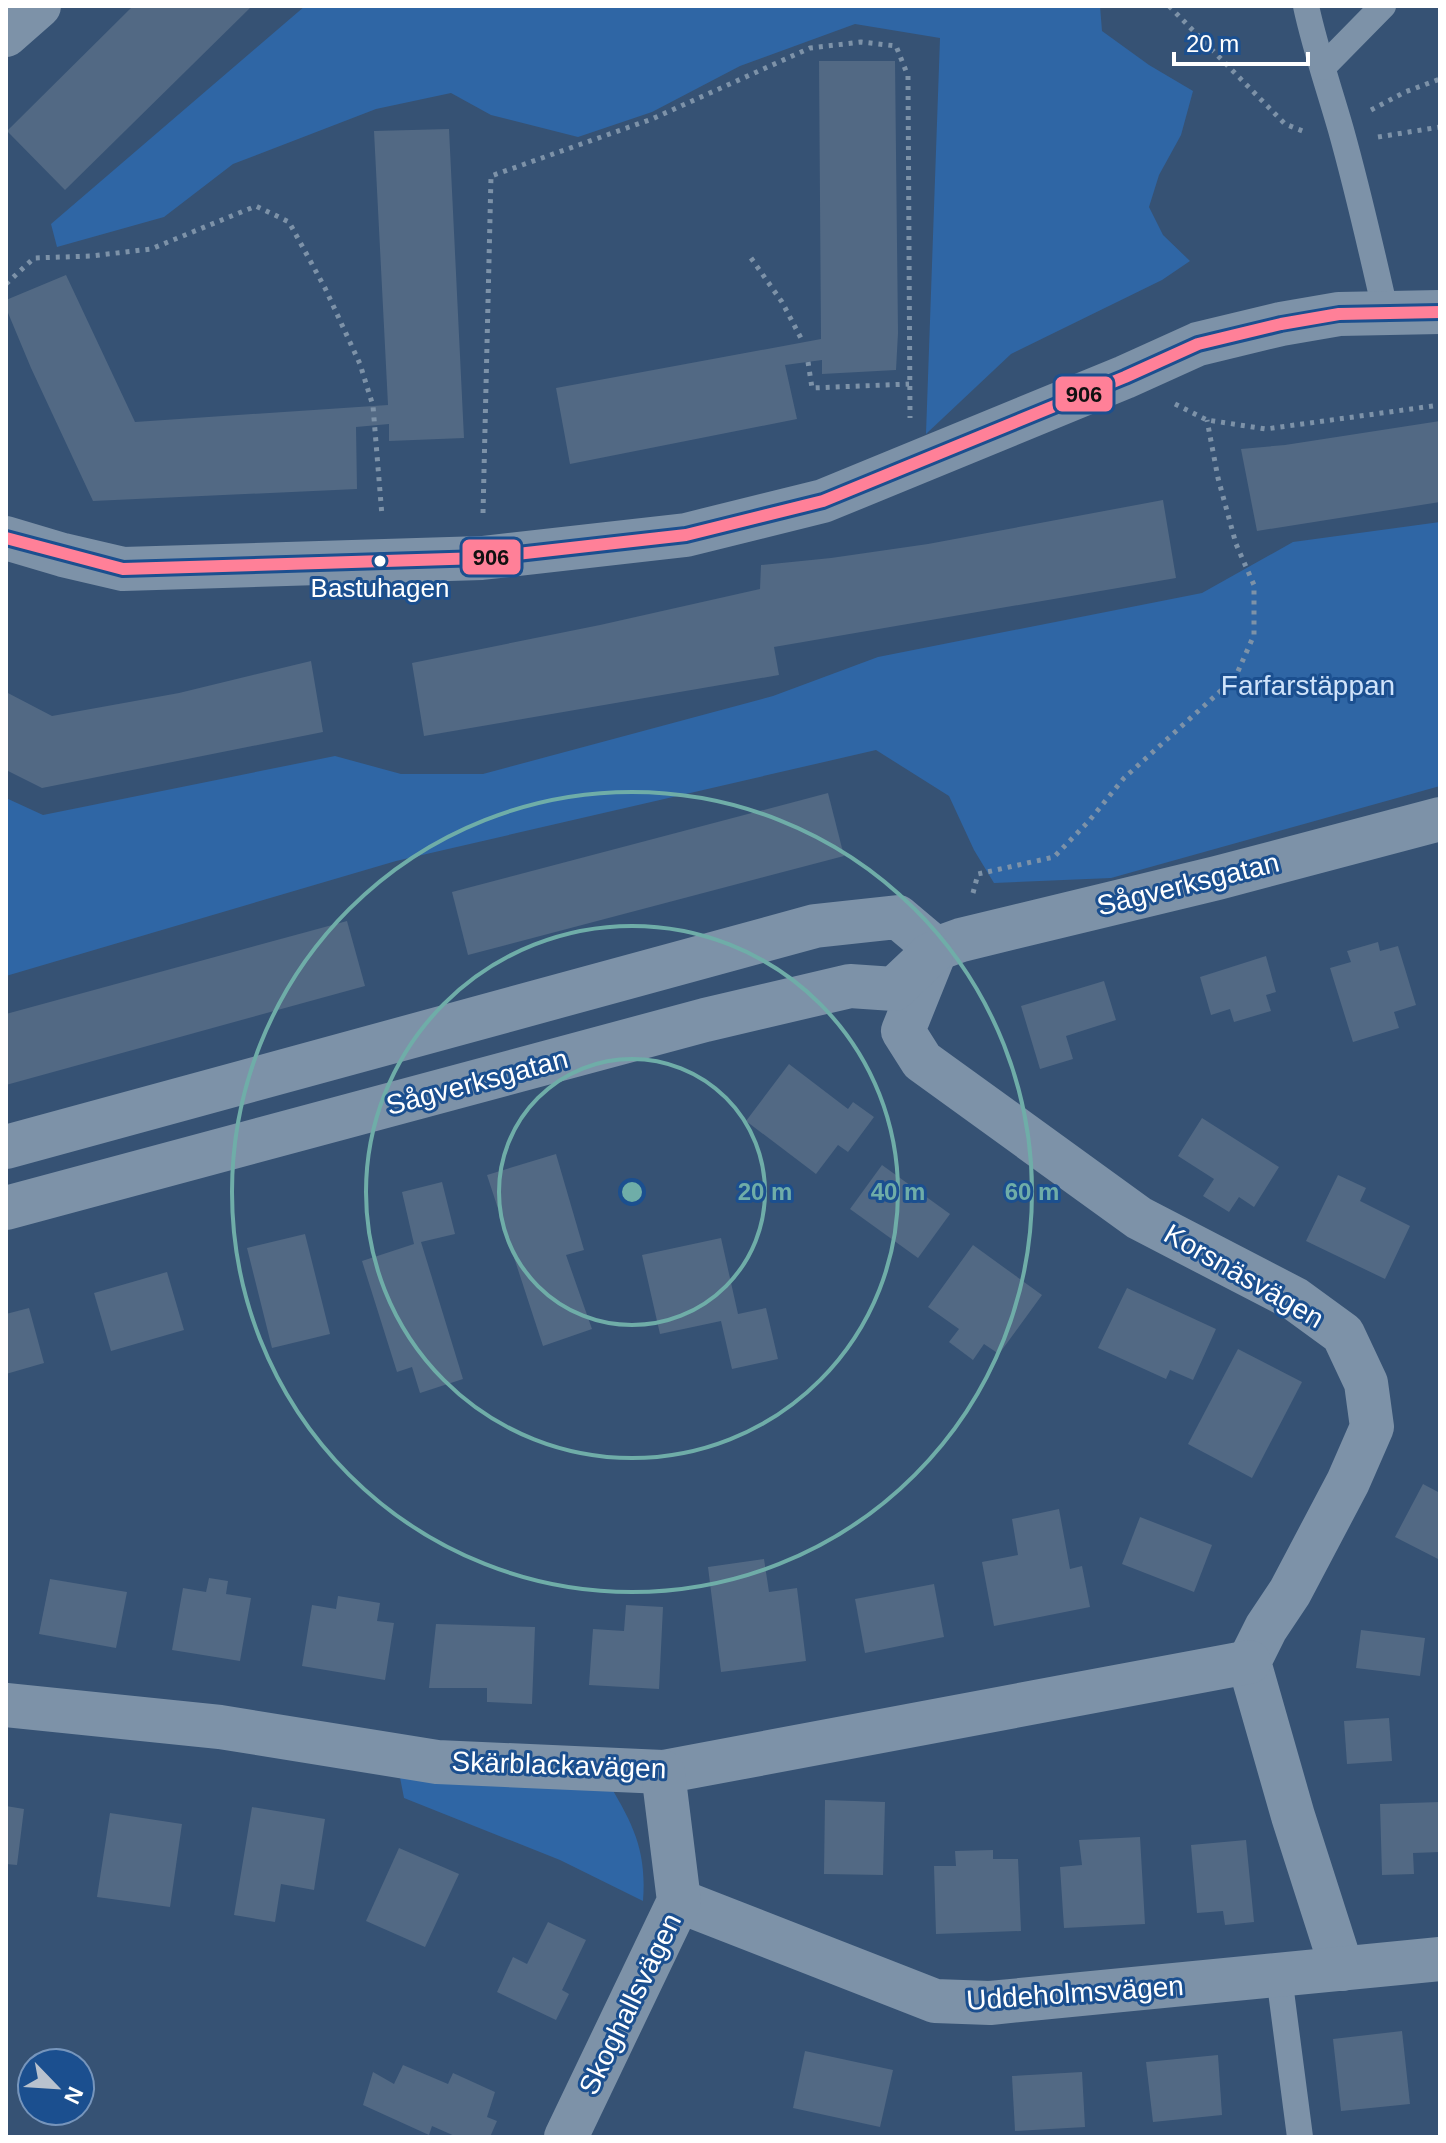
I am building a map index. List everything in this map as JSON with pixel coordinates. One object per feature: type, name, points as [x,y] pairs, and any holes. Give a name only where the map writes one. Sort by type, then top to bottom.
[{"type":"street","points":[[6,35],[39,6]]},
{"type":"street","points":[[6,538],[123,569],[482,558],[686,535],[823,501],[1198,344],[1339,314],[1440,312]]},
{"type":"street","name":"Sågverksgatan","points":[[6,1208],[705,1020],[850,986],[894,989],[948,945],[1440,819]]},
{"type":"street","points":[[6,1147],[815,926],[898,917],[948,945]]},
{"type":"street","name":"Korsnäsvägen","points":[[948,945],[903,1031],[922,1061],[1139,1218],[1295,1299],[1343,1334],[1366,1383],[1372,1427],[1348,1482],[1249,1662]]},
{"type":"street","points":[[1249,1662],[1293,1816],[1342,1969]]},
{"type":"street","name":"Skärblackavägen","points":[[6,1705],[220,1727],[437,1762],[663,1772],[1249,1662]]},
{"type":"street","name":"Skoghallsvägen","points":[[566,2137],[679,1901],[663,1772]]},
{"type":"street","name":"Uddeholmsvägen","points":[[679,1901],[935,2001],[990,2003],[1440,1959]]},
{"type":"lane","points":[[1306,6],[1386,314]]},
{"type":"lane","points":[[1323,67],[1383,6]]},
{"type":"lane","points":[[1279,1976],[1300,2137]]},
{"type":"path","points":[[482,558],[491,176],[652,119],[810,48],[861,42],[896,46],[908,76],[910,463]]},
{"type":"path","points":[[1341,132],[1382,102],[1440,79]]},
{"type":"path","points":[[6,284],[34,258],[151,249],[256,206],[289,222],[325,288],[360,364],[373,406],[386,563]]},
{"type":"path","points":[[751,258],[782,302],[803,342]]},
{"type":"path","points":[[808,362],[812,388],[909,384]]},
{"type":"path","points":[[1125,377],[1207,420],[1266,429],[1440,405]]},
{"type":"path","points":[[948,945],[978,874],[1054,857],[1124,778],[1235,678],[1254,635],[1254,585],[1232,531],[1207,420]]},
{"type":"green space","points":[[305,6],[1100,6],[1102,31],[1149,65],[1193,91],[1181,135],[1159,175],[1149,207],[1163,235],[1190,261],[1162,280],[1011,354],[926,434],[940,38],[855,24],[740,66],[652,112],[578,137],[491,115],[451,93],[376,109],[233,164],[164,217],[57,247],[51,224]]},
{"type":"green space","name":"Farfarstäppan","points":[[1440,522],[1440,786],[1111,878],[994,883],[974,850],[949,796],[876,750],[396,861],[6,976],[6,798],[43,815],[335,756],[401,774],[483,774],[773,696],[878,657],[1202,593],[1293,542]]},
{"type":"green space","points":[[396,1757],[606,1779],[636,1837],[643,1866],[643,1901],[560,1860],[404,1798]]},
{"type":"building","points":[[133,6],[252,6],[65,190],[7,131]]},
{"type":"building","points":[[819,61],[895,61],[896,370],[822,374],[822,360],[785,365],[797,419],[570,464],[556,388],[821,339]]},
{"type":"building","points":[[449,129],[464,438],[389,441],[389,424],[356,427],[357,489],[93,501],[31,368],[6,308],[6,300],[66,275],[135,422],[388,405],[374,131]]},
{"type":"building","points":[[1440,421],[1440,502],[1257,531],[1241,449]]},
{"type":"building","points":[[1163,500],[1176,578],[774,647],[779,675],[424,736],[412,663],[760,589],[761,565],[928,544]]},
{"type":"building","points":[[311,661],[323,732],[42,788],[6,770],[6,692],[52,716],[179,693]]},
{"type":"building","points":[[828,793],[844,856],[468,955],[452,892]]},
{"type":"building","points":[[347,921],[365,986],[6,1085],[6,1014]]},
{"type":"building","points":[[1378,942],[1380,951],[1398,946],[1416,1005],[1394,1012],[1399,1028],[1353,1042],[1330,968],[1351,962],[1347,951]]},
{"type":"building","points":[[1266,956],[1276,992],[1266,995],[1271,1011],[1234,1022],[1230,1009],[1211,1015],[1200,977]]},
{"type":"building","points":[[1104,981],[1116,1020],[1066,1036],[1073,1059],[1040,1069],[1021,1006]]},
{"type":"building","points":[[789,1064],[848,1109],[853,1102],[874,1117],[848,1152],[838,1145],[816,1174],[746,1121]]},
{"type":"building","points":[[1202,1118],[1279,1167],[1254,1207],[1239,1197],[1229,1212],[1203,1196],[1214,1179],[1178,1156]]},
{"type":"building","points":[[556,1154],[584,1250],[566,1255],[592,1329],[543,1346],[487,1175]]},
{"type":"building","points":[[882,1165],[950,1214],[918,1258],[850,1209]]},
{"type":"building","points":[[1338,1175],[1366,1188],[1360,1201],[1410,1226],[1385,1279],[1306,1241]]},
{"type":"building","points":[[442,1182],[455,1234],[421,1242],[463,1379],[420,1393],[412,1367],[397,1372],[362,1261],[414,1244],[402,1192]]},
{"type":"building","points":[[305,1234],[330,1334],[272,1348],[247,1248]]},
{"type":"building","points":[[721,1238],[738,1314],[766,1308],[778,1359],[732,1369],[721,1321],[660,1334],[642,1255]]},
{"type":"building","points":[[973,1245],[1042,1295],[999,1354],[984,1344],[973,1360],[949,1342],[959,1329],[928,1307]]},
{"type":"building","points":[[167,1272],[184,1330],[111,1351],[94,1293]]},
{"type":"building","points":[[1127,1288],[1216,1329],[1193,1380],[1170,1370],[1166,1379],[1098,1348]]},
{"type":"building","points":[[29,1308],[44,1363],[6,1374],[6,1314]]},
{"type":"building","points":[[1238,1349],[1302,1382],[1252,1478],[1188,1444]]},
{"type":"building","points":[[1423,1484],[1440,1493],[1440,1560],[1395,1537]]},
{"type":"building","points":[[1059,1509],[1070,1569],[1082,1566],[1090,1607],[994,1626],[982,1562],[1018,1555],[1012,1519]]},
{"type":"building","points":[[1140,1517],[1212,1545],[1194,1592],[1122,1564]]},
{"type":"building","points":[[764,1559],[769,1592],[797,1588],[806,1661],[721,1672],[708,1567]]},
{"type":"building","points":[[209,1578],[228,1581],[226,1594],[251,1598],[240,1661],[172,1650],[183,1588],[206,1592]]},
{"type":"building","points":[[50,1579],[127,1592],[116,1648],[39,1634]]},
{"type":"building","points":[[934,1584],[944,1637],[865,1653],[855,1599]]},
{"type":"building","points":[[338,1596],[380,1603],[377,1621],[394,1623],[385,1680],[302,1666],[312,1605],[336,1609]]},
{"type":"building","points":[[626,1605],[663,1607],[659,1689],[589,1685],[593,1629],[624,1631]]},
{"type":"building","points":[[436,1624],[535,1627],[532,1704],[487,1702],[487,1688],[429,1688]]},
{"type":"building","points":[[1361,1630],[1425,1638],[1420,1676],[1356,1668]]},
{"type":"building","points":[[1389,1718],[1392,1761],[1347,1764],[1344,1721]]},
{"type":"building","points":[[825,1800],[885,1802],[883,1875],[824,1874]]},
{"type":"building","points":[[1440,1802],[1440,1852],[1413,1853],[1414,1874],[1382,1875],[1380,1804]]},
{"type":"building","points":[[6,1806],[24,1809],[17,1865],[6,1864]]},
{"type":"building","points":[[252,1807],[325,1819],[314,1890],[281,1884],[275,1922],[234,1915]]},
{"type":"building","points":[[110,1813],[182,1824],[170,1907],[97,1897]]},
{"type":"building","points":[[1140,1837],[1145,1924],[1064,1928],[1060,1867],[1082,1865],[1079,1840]]},
{"type":"building","points":[[1246,1840],[1254,1922],[1225,1925],[1223,1911],[1197,1913],[1191,1845]]},
{"type":"building","points":[[399,1848],[459,1874],[425,1947],[366,1921]]},
{"type":"building","points":[[993,1850],[993,1859],[1018,1859],[1021,1931],[936,1934],[934,1866],[956,1866],[955,1851]]},
{"type":"building","points":[[548,1922],[586,1940],[562,1990],[569,1994],[556,2020],[497,1992],[513,1957],[527,1964]]},
{"type":"building","points":[[1402,2031],[1410,2104],[1341,2111],[1333,2039]]},
{"type":"building","points":[[805,2051],[893,2070],[880,2127],[793,2108]]},
{"type":"building","points":[[1218,2055],[1222,2115],[1153,2122],[1146,2062]]},
{"type":"building","points":[[403,2065],[448,2084],[453,2073],[495,2092],[487,2117],[497,2121],[490,2137],[457,2137],[432,2126],[429,2135],[363,2105],[373,2072],[394,2084]]},
{"type":"building","points":[[1082,2072],[1085,2127],[1015,2131],[1012,2076]]},
{"type":"transit line","name":"906","points":[[6,538],[123,569],[482,558],[686,535],[823,501],[1198,344],[1339,314],[1440,312]]},
{"type":"place","name":"Bastuhagen","points":[[380,561]]}]
